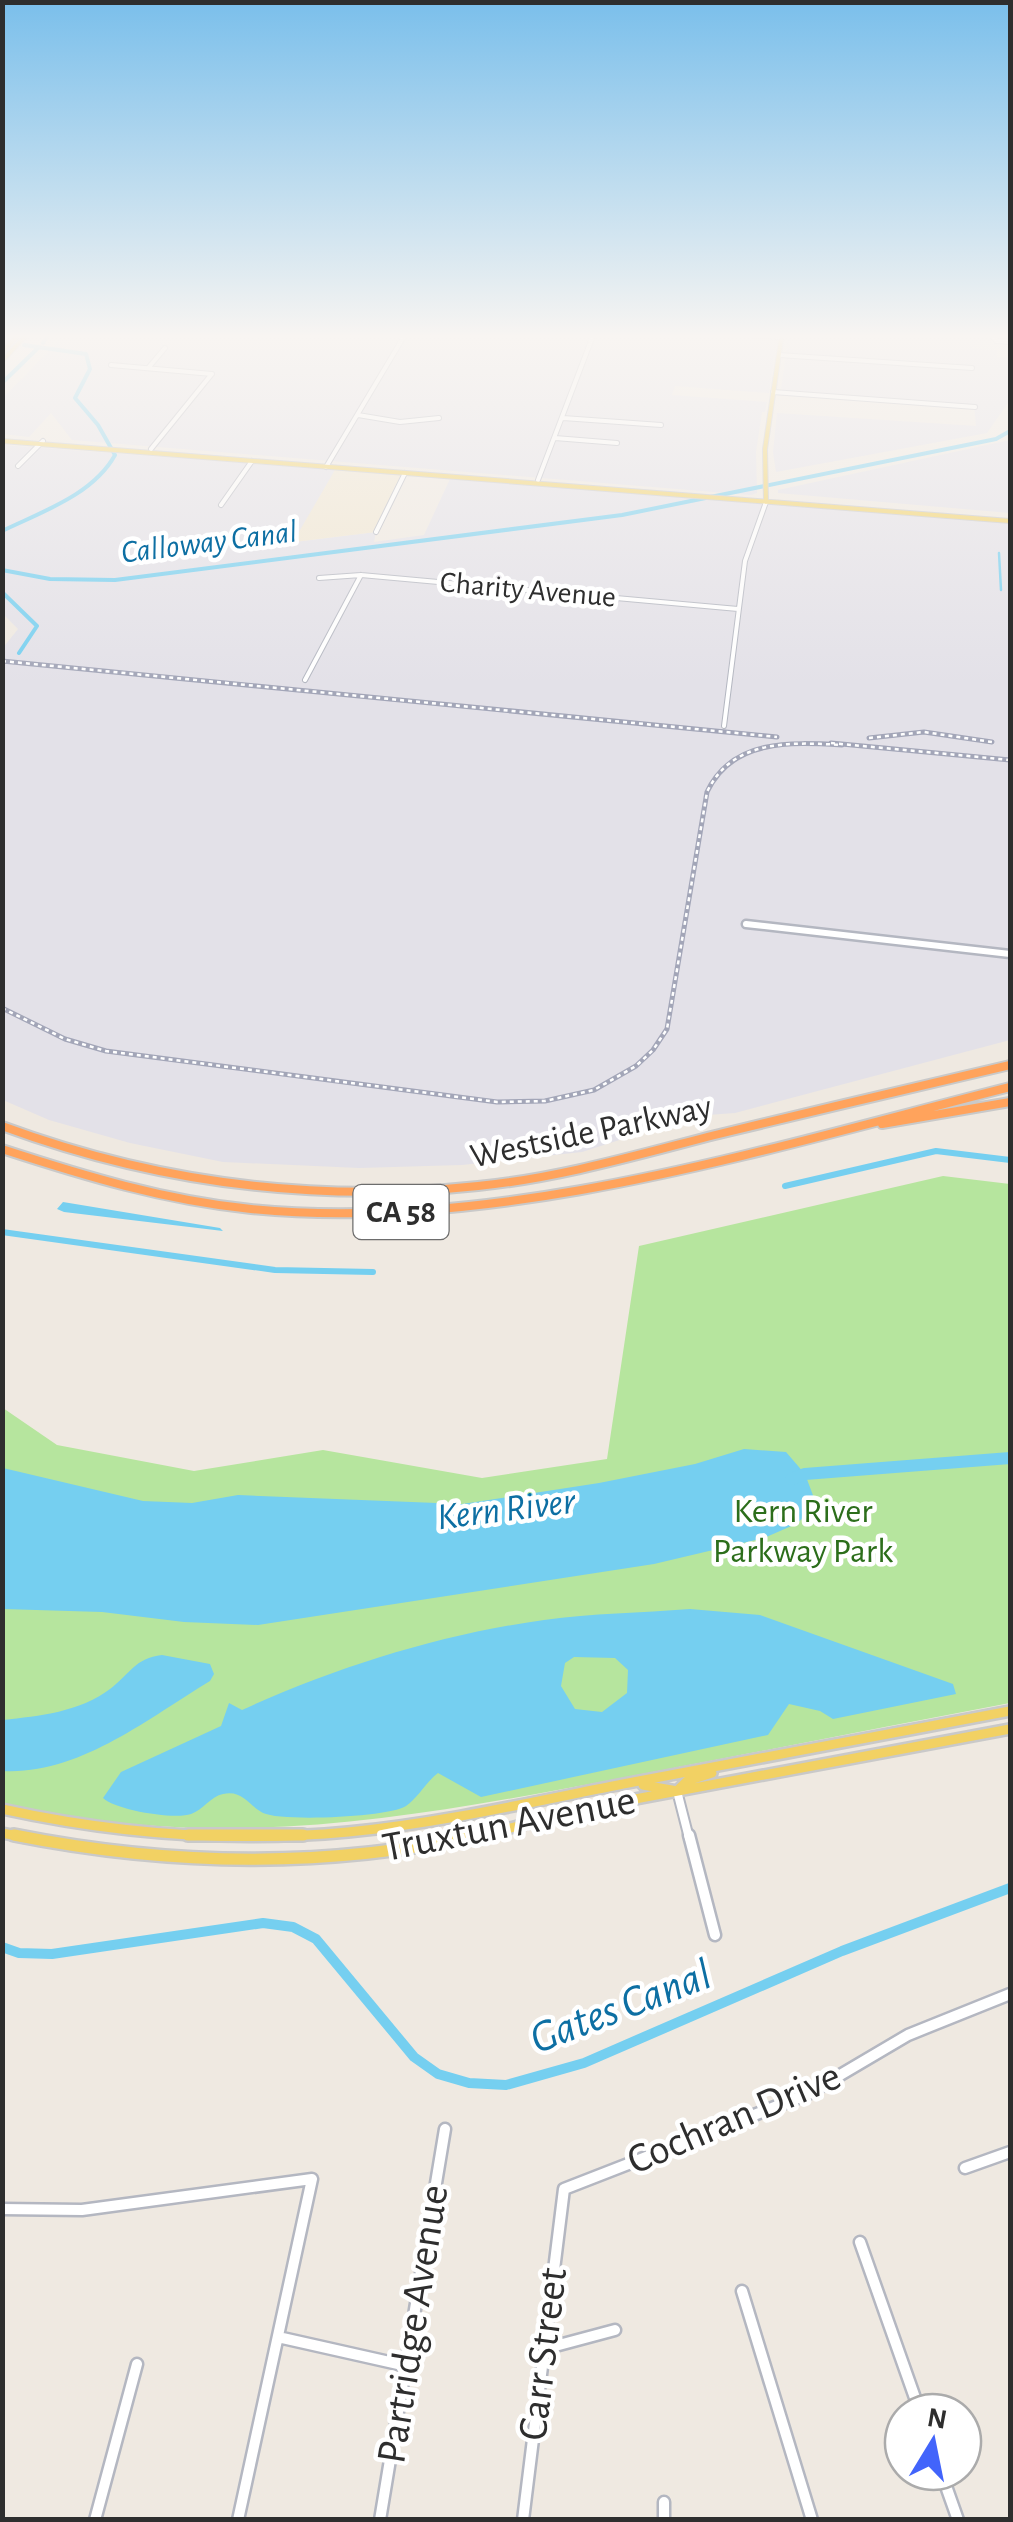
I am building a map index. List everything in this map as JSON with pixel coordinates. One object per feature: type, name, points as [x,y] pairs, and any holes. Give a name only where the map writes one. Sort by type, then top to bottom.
[{"type":"highway","name":"Westside Parkway","points":[[2,1126],[86,1156],[208,1181],[302,1190],[421,1190],[479,1186],[586,1168],[1010,1063]]},
{"type":"highway","name":"Westside Parkway","points":[[2,1148],[92,1179],[183,1198],[306,1212],[465,1208],[562,1194],[1010,1088]]},
{"type":"highway","points":[[800,1138],[1010,1102]]},
{"type":"main road","points":[[145,451],[734,499],[767,494],[1010,519]]},
{"type":"main road","points":[[149,451],[484,480],[751,497],[767,494]]},
{"type":"main road","points":[[764,451],[767,494]]},
{"type":"main road","name":"Truxtun Avenue","points":[[2,1810],[93,1827],[171,1835],[311,1835],[410,1824],[1010,1711]]},
{"type":"main road","name":"Truxtun Avenue","points":[[2,1834],[140,1855],[248,1860],[310,1858],[439,1842],[1010,1728]]},
{"type":"main road","points":[[626,1784],[662,1786],[678,1792],[687,1782],[744,1762]]},
{"type":"street","points":[[18,466],[33,451]]},
{"type":"street","points":[[327,465],[336,451]]},
{"type":"street","points":[[540,482],[551,451]]},
{"type":"street","points":[[221,505],[252,461]]},
{"type":"street","points":[[376,532],[408,472]]},
{"type":"street","points":[[724,726],[745,560],[767,494]]},
{"type":"street","points":[[305,680],[361,576]]},
{"type":"street","name":"Charity Avenue","points":[[319,578],[361,576],[738,609]]},
{"type":"street","points":[[746,924],[1010,954]]},
{"type":"street","points":[[678,1792],[715,1935]]},
{"type":"street","name":"Cochran Drive","points":[[564,2189],[808,2094],[908,2034],[1010,1994]]},
{"type":"street","name":"Partridge Avenue","points":[[380,2520],[446,2129]]},
{"type":"street","points":[[965,2168],[1010,2152]]},
{"type":"street","points":[[2,2210],[82,2210],[312,2179],[238,2520]]},
{"type":"street","name":"Carr Street","points":[[523,2520],[564,2189]]},
{"type":"street","points":[[860,2242],[913,2392]]},
{"type":"street","points":[[742,2290],[812,2520]]},
{"type":"street","points":[[544,2349],[616,2330]]},
{"type":"street","points":[[278,2336],[406,2366]]},
{"type":"street","points":[[95,2520],[136,2364]]},
{"type":"street","points":[[948,2492],[958,2520]]},
{"type":"street","points":[[664,2502],[664,2520]]},
{"type":"shaded area","points":[[3,451],[79,451],[335,470],[295,542],[376,532],[374,542],[424,535],[450,479],[1010,523],[1010,1040],[735,1113],[694,1116],[582,1152],[462,1165],[359,1168],[223,1162],[130,1143],[49,1120],[3,1100],[2,649],[18,629],[3,614]]},
{"type":"shaded area","points":[[204,451],[756,451],[757,493]]},
{"type":"shaded area","points":[[773,451],[891,451],[776,472]]},
{"type":"shaded area","points":[[960,451],[1010,451],[1010,513],[778,490]]},
{"type":"shaded area","points":[[335,470],[403,475],[376,532],[293,542]]},
{"type":"green space","name":"Kern River Parkway Park","points":[[943,1176],[1010,1184],[1010,1703],[473,1805],[319,1824],[242,1828],[164,1826],[85,1818],[3,1803],[3,1408],[57,1445],[194,1471],[323,1450],[482,1478],[607,1459],[639,1246]]},
{"type":"water","points":[[63,1202],[223,1231],[64,1212],[57,1209]]},
{"type":"water","points":[[744,1449],[786,1452],[805,1474],[817,1506],[796,1524],[764,1538],[654,1564],[258,1625],[184,1622],[102,1612],[3,1609],[3,1468],[143,1501],[192,1503],[238,1495],[462,1504],[599,1483],[695,1464]]},
{"type":"water","points":[[690,1609],[760,1615],[953,1684],[956,1694],[833,1719],[820,1711],[789,1704],[768,1735],[481,1797],[438,1773],[406,1806],[380,1813],[312,1818],[274,1816],[230,1793],[215,1797],[191,1814],[172,1816],[132,1810],[103,1798],[121,1772],[221,1726],[229,1703],[242,1710],[352,1666],[428,1643],[506,1626]],"holes":[[[574,1657],[615,1658],[628,1670],[627,1693],[602,1712],[575,1709],[561,1686],[565,1663]]]},
{"type":"water","points":[[162,1655],[210,1664],[214,1674],[210,1681],[137,1727],[85,1754],[31,1770],[3,1771],[3,1720],[59,1712],[86,1703],[110,1689],[139,1663]]},
{"type":"waterway","name":"Calloway Canal","points":[[2,531],[80,492],[105,469],[115,455],[113,451]]},
{"type":"waterway","name":"Calloway Canal","points":[[2,570],[50,579],[115,580],[622,515],[938,451]]},
{"type":"waterway","points":[[999,553],[1001,590]]},
{"type":"waterway","points":[[2,592],[37,626],[19,653]]},
{"type":"waterway","points":[[785,1186],[936,1151],[1010,1160]]},
{"type":"waterway","points":[[2,1232],[275,1270],[373,1272]]},
{"type":"waterway","name":"Kern River","points":[[791,1479],[805,1474],[1010,1458]]},
{"type":"waterway","name":"Gates Canal","points":[[2,1947],[19,1953],[52,1954],[263,1923],[293,1927],[316,1939],[414,2057],[438,2074],[469,2083],[506,2085],[584,2063],[842,1951],[1010,1888]]},
{"type":"railway","points":[[2,661],[777,737]]},
{"type":"railway","points":[[869,738],[924,732],[992,742]]},
{"type":"railway","points":[[831,743],[1010,760]]},
{"type":"railway","points":[[2,1008],[65,1039],[106,1051],[497,1102],[545,1101],[594,1090],[636,1066],[667,1029],[707,792],[718,775],[731,762],[764,748],[842,745]]}]
